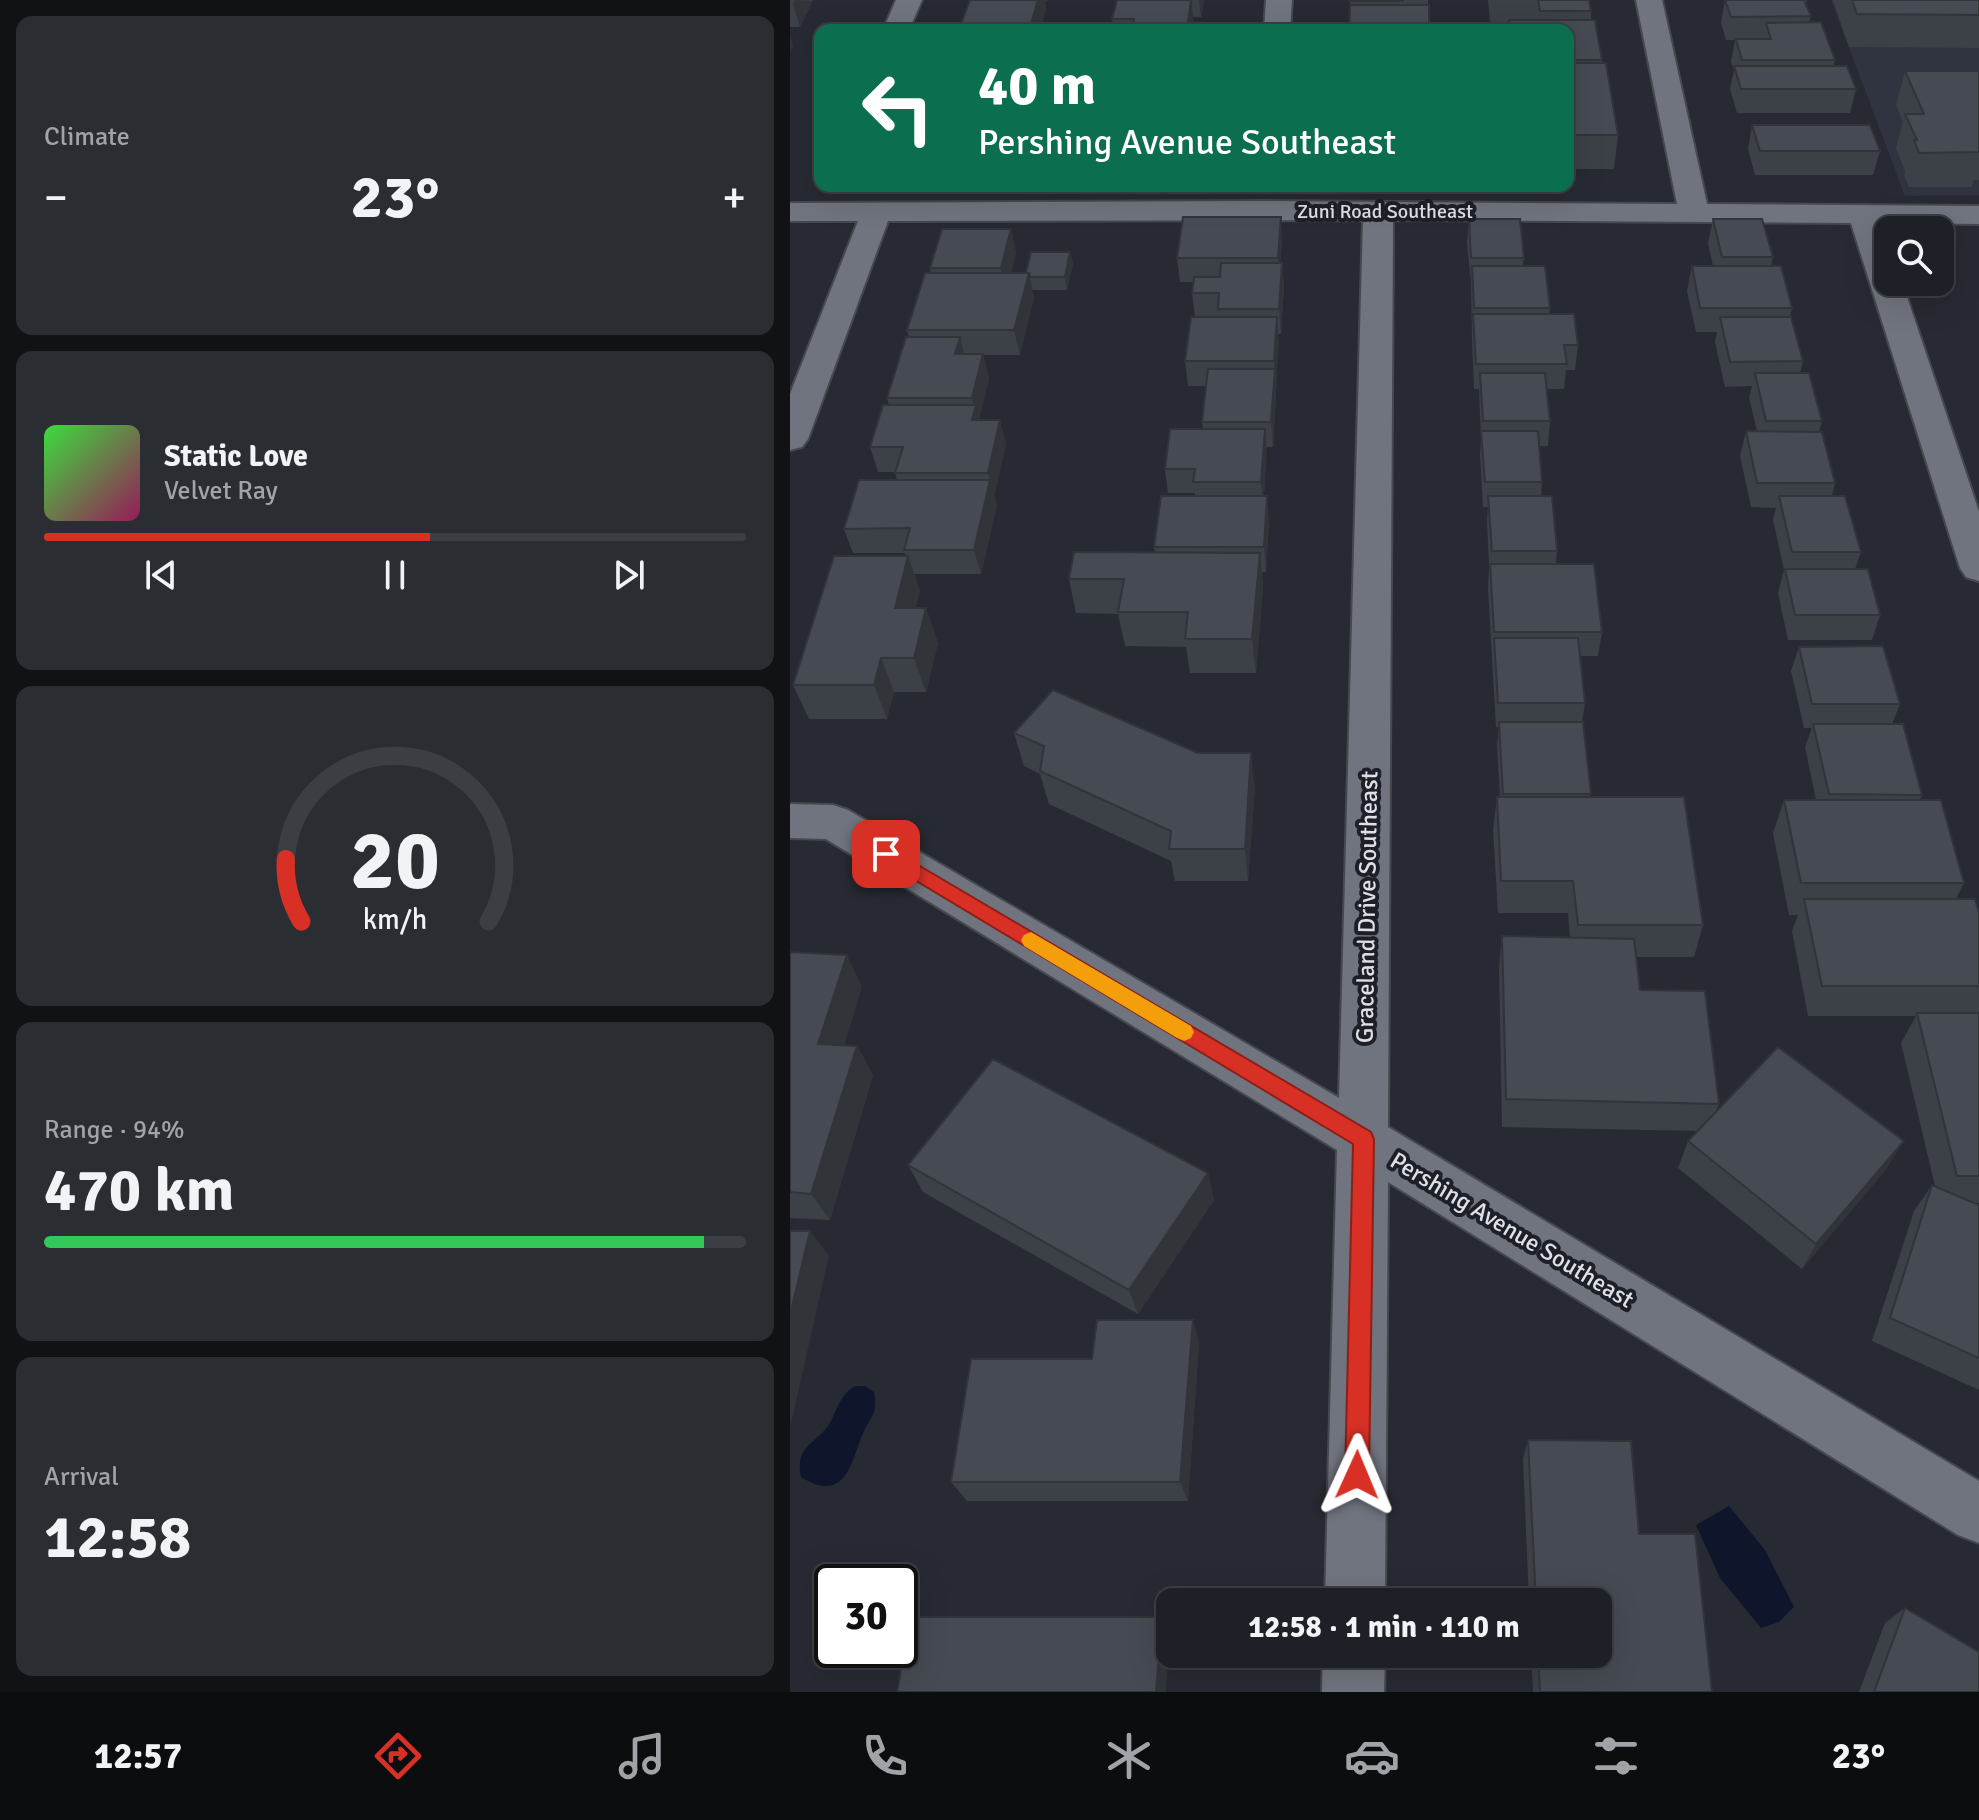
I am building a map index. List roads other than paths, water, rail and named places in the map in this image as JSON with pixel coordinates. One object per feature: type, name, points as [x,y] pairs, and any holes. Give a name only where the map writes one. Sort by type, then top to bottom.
[{"type":"street","points":[[899,24],[909,0]]},
{"type":"street","points":[[1277,24],[1279,0]]},
{"type":"street","points":[[1649,0],[1694,212]]},
{"type":"street","name":"Zuni Road Southeast","points":[[790,212],[826,199],[876,213],[1261,198],[1378,211],[1979,215]]},
{"type":"street","name":"Graceland Drive Southeast","points":[[1355,1588],[1378,211]]},
{"type":"street","points":[[790,439],[876,213]]},
{"type":"street","points":[[1864,215],[1978,564]]},
{"type":"street","name":"Pershing Avenue Southeast","points":[[790,821],[833,822],[1363,1139],[1979,1514]]},
{"type":"street","points":[[1353,1692],[1354,1668]]},
{"type":"water","points":[[855,1386],[865,1386],[874,1392],[875,1406],[850,1467],[837,1483],[828,1486],[801,1477],[804,1451],[825,1430],[843,1398]]},
{"type":"water","points":[[1729,1506],[1765,1550],[1794,1607],[1779,1622],[1761,1628],[1720,1578],[1696,1525]]}]
